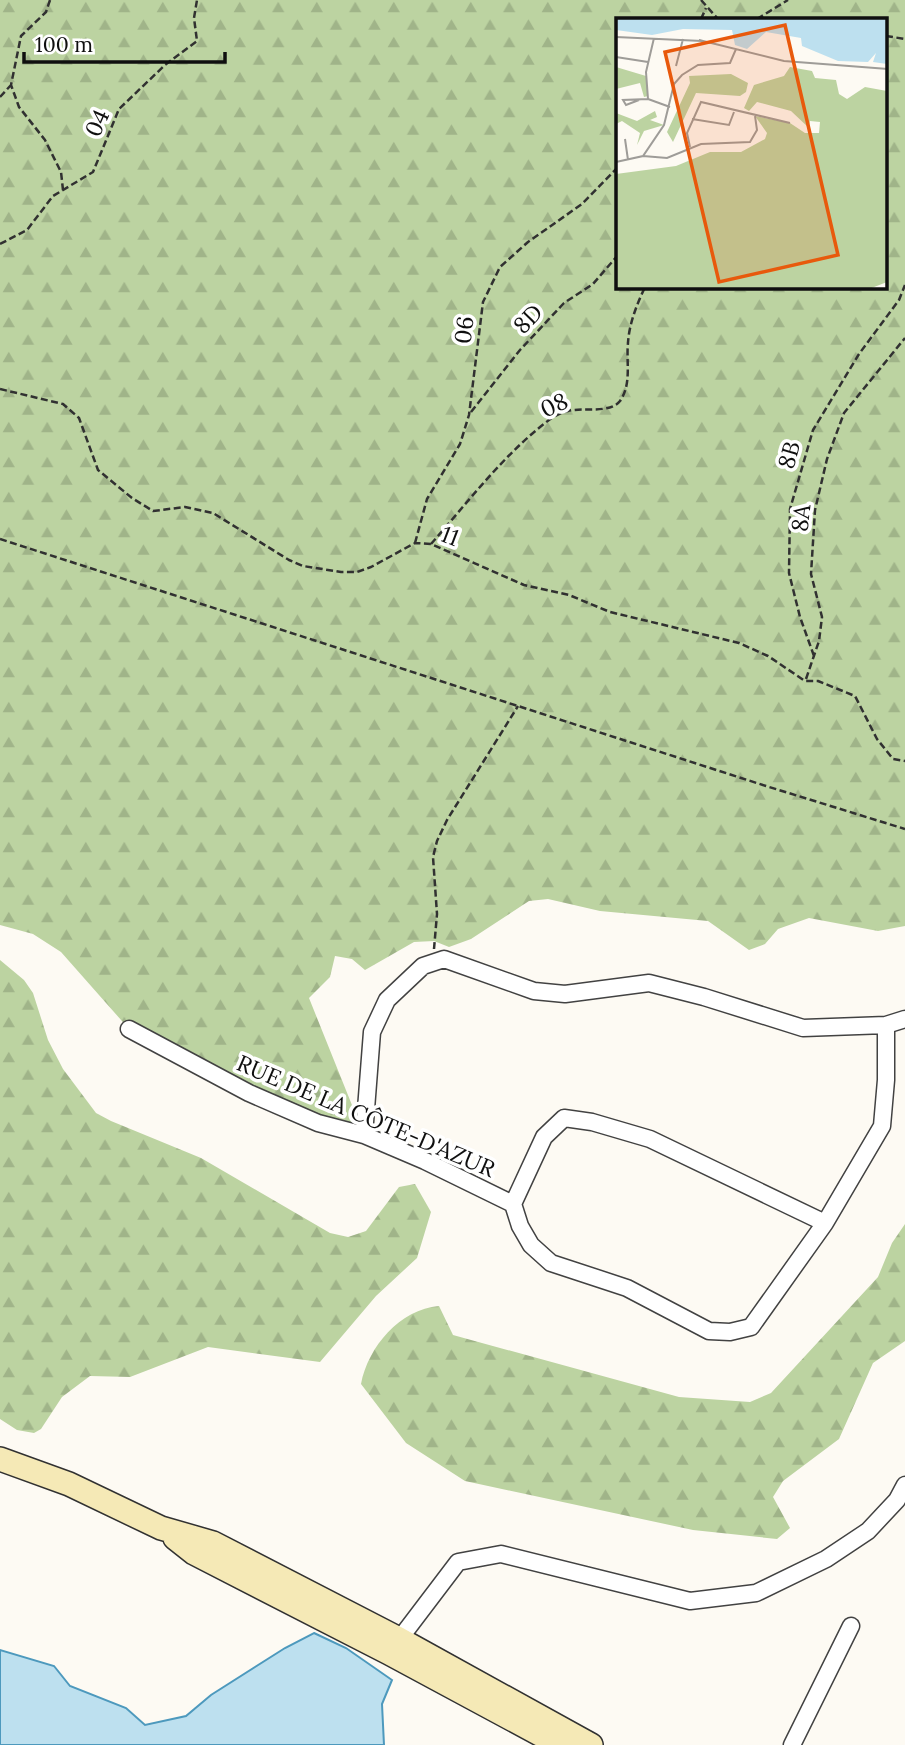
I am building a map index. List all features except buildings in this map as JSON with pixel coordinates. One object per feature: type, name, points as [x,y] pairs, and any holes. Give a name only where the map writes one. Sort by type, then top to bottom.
[{"type":"main road","points":[[0,1459],[69,1484],[161,1528],[194,1553],[394,1646],[591,1745]]},
{"type":"main road","points":[[394,1646],[560,1745]]},
{"type":"street","points":[[365,1135],[372,1032],[387,1000],[423,966],[439,961],[534,991],[565,994],[649,983],[803,1028],[886,1025],[905,1019]]},
{"type":"street","name":"RUE DE LA CÔTE-D'AZUR","points":[[129,1028],[179,1058],[249,1093],[318,1123],[365,1135],[513,1204],[520,1226],[531,1245],[551,1263],[627,1288],[709,1331],[730,1332],[751,1327],[825,1223],[882,1126],[886,1080],[886,1025]]},
{"type":"street","points":[[513,1204],[544,1137],[564,1118],[592,1122],[650,1139],[825,1223]]},
{"type":"street","points":[[394,1646],[458,1562],[501,1554],[690,1601],[756,1592],[826,1559],[867,1531],[897,1500],[905,1485]]},
{"type":"street","points":[[792,1745],[851,1626]]},
{"type":"path","points":[[0,97],[11,85],[22,36],[46,12],[50,0]]},
{"type":"path","name":"04","points":[[0,244],[27,230],[53,196],[93,172],[119,109],[165,65],[197,41],[194,18],[197,0]]},
{"type":"path","points":[[701,0],[717,18]]},
{"type":"path","points":[[759,18],[788,0]]},
{"type":"path","points":[[701,18],[706,8]]},
{"type":"path","points":[[11,85],[19,107],[46,140],[61,172],[63,190]]},
{"type":"path","name":"06","points":[[415,543],[427,499],[460,444],[469,415],[483,302],[500,267],[528,242],[582,204],[616,169]]},
{"type":"path","name":"8D","points":[[469,415],[520,350],[564,303],[593,284],[616,256]]},
{"type":"path","name":"8B","points":[[814,656],[800,617],[789,573],[790,509],[813,430],[859,354],[899,300],[905,285]]},
{"type":"path","name":"08","points":[[431,544],[517,448],[551,418],[569,410],[610,407],[619,403],[626,387],[632,320],[644,289]]},
{"type":"path","name":"8A","points":[[805,681],[819,641],[822,617],[811,574],[815,523],[827,459],[844,413],[905,338]]},
{"type":"path","name":"11","points":[[0,389],[63,404],[79,418],[98,470],[132,498],[153,511],[185,507],[213,513],[289,560],[303,566],[341,572],[357,572],[371,567],[415,543],[431,544],[524,584],[569,595],[610,612],[739,643],[768,656],[805,681],[818,681],[855,696],[877,738],[893,759],[905,761]]},
{"type":"path","points":[[0,539],[905,828]]},
{"type":"path","points":[[439,961],[433,857],[437,841],[447,820],[517,706]]},
{"type":"green space","points":[[0,0],[905,0],[905,926],[878,931],[809,918],[778,929],[765,944],[749,950],[708,921],[600,911],[548,899],[529,901],[471,939],[449,947],[434,941],[414,942],[365,970],[352,959],[335,956],[330,977],[309,998],[364,1135],[249,1093],[129,1029],[61,952],[33,934],[0,925]]},
{"type":"green space","points":[[0,960],[24,980],[33,993],[48,1040],[63,1069],[96,1113],[201,1158],[330,1233],[348,1237],[366,1231],[399,1187],[415,1184],[431,1212],[417,1258],[376,1296],[320,1362],[208,1347],[130,1377],[90,1376],[62,1397],[41,1429],[34,1433],[17,1430],[0,1419]]},
{"type":"green space","points":[[905,1224],[905,1341],[873,1363],[839,1439],[783,1481],[773,1497],[790,1528],[777,1539],[693,1530],[465,1481],[406,1443],[361,1384],[371,1357],[388,1332],[411,1314],[439,1306],[453,1335],[679,1397],[750,1402],[771,1393],[878,1277],[892,1243]]},
{"type":"water","points":[[314,1633],[346,1648],[392,1680],[382,1704],[384,1745],[0,1745],[0,1650],[54,1666],[70,1686],[126,1708],[145,1725],[186,1716],[211,1695],[285,1648]]}]
